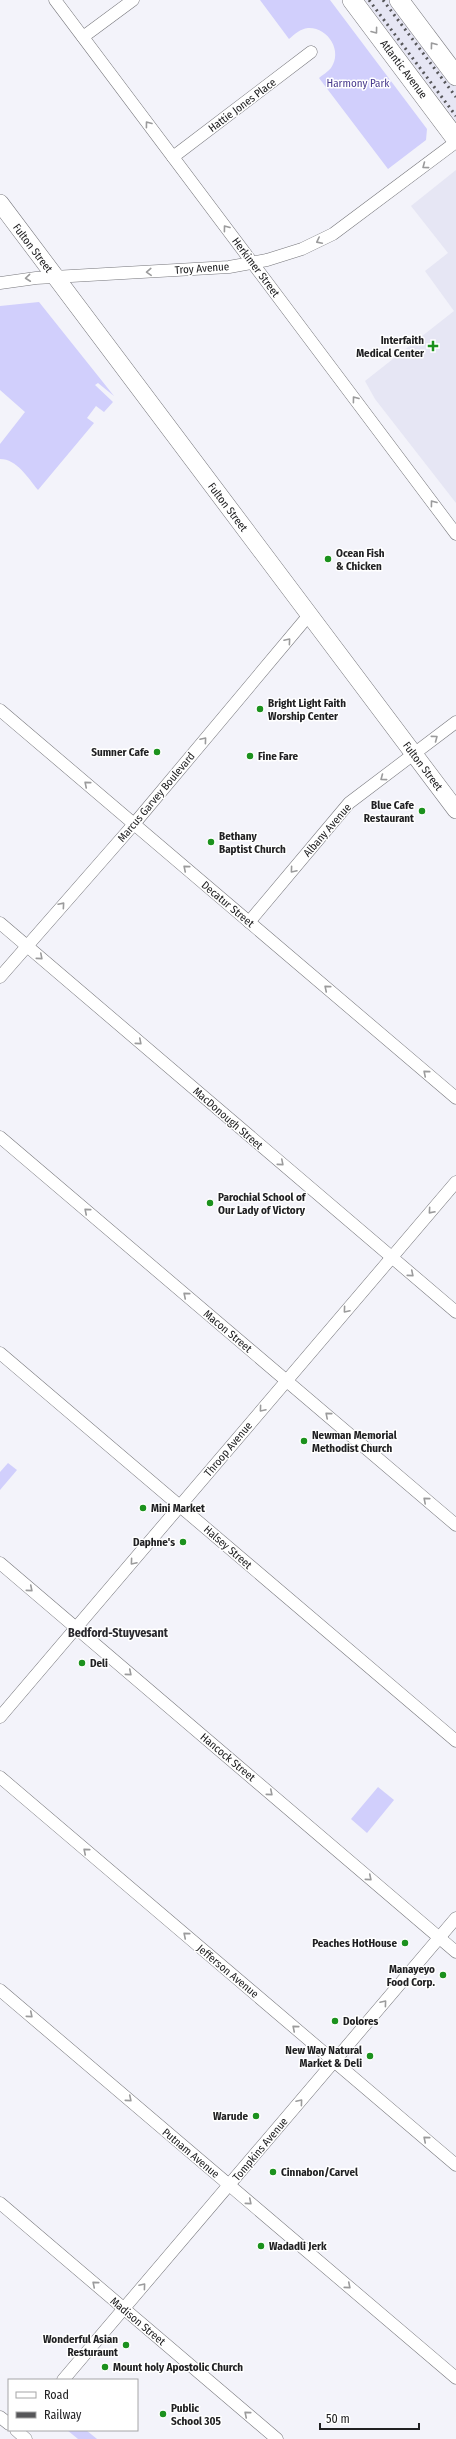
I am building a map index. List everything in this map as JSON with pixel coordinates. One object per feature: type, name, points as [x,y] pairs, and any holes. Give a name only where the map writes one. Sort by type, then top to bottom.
[{"type":"main road","name":"Atlantic Avenue","points":[[352,0],[456,139]]},
{"type":"main road","points":[[399,0],[456,76]]},
{"type":"main road","name":"Fulton Street","points":[[1,207],[456,810]]},
{"type":"street","name":"Herkimer Street","points":[[55,0],[456,534]]},
{"type":"street","points":[[83,37],[133,0]]},
{"type":"street","name":"Hattie Jones Place","points":[[173,157],[311,52]]},
{"type":"street","name":"Troy Avenue","points":[[0,282],[32,278],[56,278],[229,267],[253,263],[302,249],[333,234],[456,142]]},
{"type":"street","name":"Marcus Garvey Boulevard","points":[[0,977],[134,824],[309,615]]},
{"type":"street","name":"Decatur Street","points":[[0,710],[456,1098]]},
{"type":"street","name":"Albany Avenue","points":[[249,922],[349,803],[456,722]]},
{"type":"street","name":"MacDonough Street","points":[[0,923],[456,1312]]},
{"type":"street","name":"Macon Street","points":[[0,1137],[456,1525]]},
{"type":"street","name":"Throop Avenue","points":[[0,1717],[456,1182]]},
{"type":"street","name":"Halsey Street","points":[[0,1353],[456,1741]]},
{"type":"street","name":"Hancock Street","points":[[0,1563],[456,1952]]},
{"type":"street","name":"Jefferson Avenue","points":[[0,1777],[456,2165]]},
{"type":"street","name":"Tompkins Avenue","points":[[64,2379],[456,1918]]},
{"type":"street","name":"Putnam Avenue","points":[[0,1990],[456,2378]]},
{"type":"street","name":"Madison Street","points":[[0,2203],[277,2439]]},
{"type":"street","points":[[0,2416],[8,2423]]},
{"type":"shaded area","points":[[365,0],[394,0],[456,82],[456,121]]},
{"type":"shaded area","name":"Interfaith Medical Center","points":[[456,170],[456,503],[375,399],[365,381],[454,311],[425,271],[448,253],[411,206]]},
{"type":"green space","name":"Harmony Park","points":[[260,0],[330,0],[427,129],[426,140],[388,169],[319,78],[331,68],[334,61],[335,54],[332,41],[322,31],[308,28],[300,31],[289,39]]},
{"type":"green space","points":[[39,302],[114,396],[98,383],[95,385],[113,402],[104,412],[96,406],[87,418],[94,423],[38,490],[22,470],[12,462],[0,459],[0,444],[25,412],[0,390],[0,306]]},
{"type":"green space","points":[[8,1463],[17,1470],[0,1490],[0,1472]]},
{"type":"green space","points":[[378,1787],[394,1800],[367,1833],[351,1819]]},
{"type":"green space","points":[[68,2431],[87,2431],[97,2439],[78,2439]]},
{"type":"railway","points":[[369,0],[456,116]]},
{"type":"railway","points":[[383,0],[456,97]]},
{"type":"place","name":"Interfaith Medical Center","points":[[433,346]]},
{"type":"place","name":"Ocean Fish & Chicken","points":[[328,559]]},
{"type":"place","name":"Bright Light Faith Worship Center","points":[[260,709]]},
{"type":"place","name":"Sumner Cafe","points":[[157,752]]},
{"type":"place","name":"Fine Fare","points":[[250,756]]},
{"type":"place","name":"Blue Cafe Restaurant","points":[[422,811]]},
{"type":"place","name":"Bethany Baptist Church","points":[[211,842]]},
{"type":"place","name":"Parochial School of Our Lady of Victory","points":[[210,1203]]},
{"type":"place","name":"Newman Memorial Methodist Church","points":[[304,1441]]},
{"type":"place","name":"Mini Market","points":[[143,1508]]},
{"type":"place","name":"Daphne's","points":[[183,1542]]},
{"type":"place","name":"Deli","points":[[82,1663]]},
{"type":"place","name":"Peaches HotHouse","points":[[405,1943]]},
{"type":"place","name":"Manayeyo Food Corp.","points":[[443,1975]]},
{"type":"place","name":"Dolores","points":[[335,2021]]},
{"type":"place","name":"New Way Natural Market & Deli","points":[[370,2056]]},
{"type":"place","name":"Warude","points":[[256,2116]]},
{"type":"place","name":"Cinnabon/Carvel","points":[[273,2172]]},
{"type":"place","name":"Wadadli Jerk","points":[[261,2246]]},
{"type":"place","name":"Wonderful Asian Resturaunt","points":[[126,2345]]},
{"type":"place","name":"Mount holy Apostolic Church","points":[[105,2367]]},
{"type":"place","name":"Public School 305","points":[[163,2414]]},
{"type":"district","name":"Bedford-Stuyvesant","points":[[118,1633]]}]
